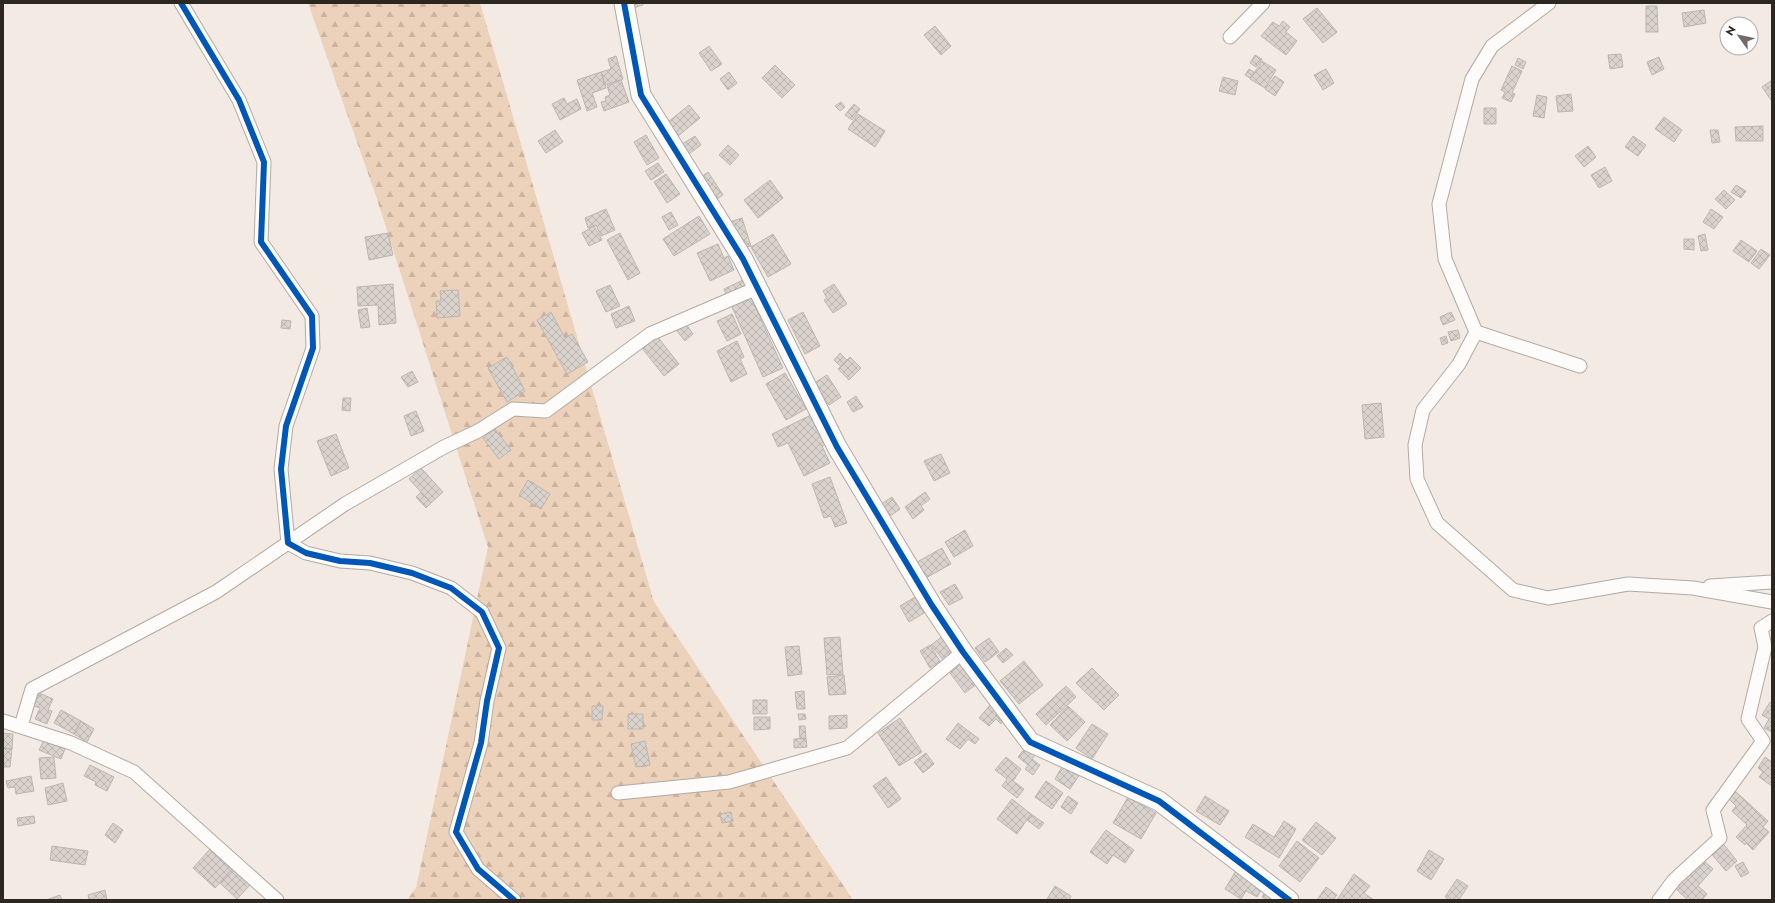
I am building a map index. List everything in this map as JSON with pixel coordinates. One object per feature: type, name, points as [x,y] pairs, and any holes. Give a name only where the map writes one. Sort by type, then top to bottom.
[{"type":"street","points":[[181,3],[239,100],[264,162],[261,242],[312,316],[313,348],[286,426],[280,469],[288,543]]},
{"type":"street","points":[[624,3],[641,95],[743,260],[837,447],[931,604],[963,652],[1030,742],[1159,801],[1289,900]]},
{"type":"street","points":[[1230,37],[1263,3]]},
{"type":"street","points":[[1549,3],[1492,46],[1472,79],[1439,204],[1445,259],[1476,332],[1580,366]]},
{"type":"street","points":[[21,726],[32,689],[216,592],[345,504],[444,447],[478,431],[513,409],[546,411],[650,334],[757,288]]},
{"type":"street","points":[[1476,332],[1459,364],[1423,410],[1415,445],[1417,479],[1437,523],[1513,590],[1548,598],[1628,584],[1693,588],[1772,602]]},
{"type":"street","points":[[288,543],[306,553],[340,561],[370,564],[412,573],[451,588],[482,612],[499,648],[487,701],[481,743],[456,832],[478,869],[514,900]]},
{"type":"street","points":[[1693,588],[1772,582]]},
{"type":"street","points":[[1659,900],[1674,880],[1720,838],[1713,810],[1767,744],[1748,718],[1765,647],[1761,628],[1772,621]]},
{"type":"street","points":[[618,793],[729,782],[847,748],[963,652]]},
{"type":"street","points":[[3,720],[71,743],[134,772],[277,900]]},
{"type":"green space","points":[[308,3],[480,3],[654,602],[853,900],[407,900],[416,888],[488,547],[376,196]]},
{"type":"building","points":[[628,3],[643,3],[643,5],[630,9]]},
{"type":"building","points":[[1646,6],[1657,6],[1658,32],[1646,32]]},
{"type":"building","points":[[1317,8],[1337,32],[1323,43],[1303,19]]},
{"type":"building","points":[[1704,10],[1706,23],[1684,27],[1682,13]]},
{"type":"building","points":[[1283,21],[1290,27],[1286,32],[1297,41],[1286,55],[1261,36],[1273,22],[1279,26]]},
{"type":"building","points":[[935,26],[951,46],[941,55],[924,35]]},
{"type":"building","points":[[709,46],[722,64],[711,71],[699,53]]},
{"type":"building","points":[[1621,54],[1623,67],[1610,69],[1608,55]]},
{"type":"building","points":[[1255,55],[1262,59],[1256,67],[1250,63]]},
{"type":"building","points":[[616,56],[623,79],[605,85],[601,72],[611,69],[608,59]]},
{"type":"building","points":[[1659,57],[1664,69],[1652,75],[1647,62]]},
{"type":"building","points":[[1518,58],[1526,62],[1523,69],[1515,65]]},
{"type":"building","points":[[1262,61],[1276,70],[1265,88],[1250,79]]},
{"type":"building","points":[[775,65],[795,85],[782,98],[762,78]]},
{"type":"building","points":[[1512,66],[1522,71],[1512,93],[1515,94],[1511,102],[1502,98],[1505,92],[1501,90]]},
{"type":"building","points":[[1249,69],[1254,72],[1250,78],[1245,75]]},
{"type":"building","points":[[1326,69],[1334,83],[1323,90],[1314,75]]},
{"type":"building","points":[[601,72],[606,88],[592,93],[597,107],[587,111],[577,80]]},
{"type":"building","points":[[729,72],[737,83],[728,90],[720,79]]},
{"type":"building","points":[[1275,76],[1284,82],[1275,96],[1265,89]]},
{"type":"building","points":[[1223,77],[1238,81],[1235,95],[1219,91]]},
{"type":"building","points":[[621,80],[629,102],[604,111],[601,102],[606,101],[605,97],[610,95],[607,86]]},
{"type":"building","points":[[1772,80],[1772,99],[1771,100],[1762,87]]},
{"type":"building","points":[[1571,94],[1573,111],[1558,112],[1556,96]]},
{"type":"building","points":[[1537,95],[1547,97],[1544,118],[1533,116]]},
{"type":"building","points":[[564,98],[567,104],[577,99],[581,109],[560,120],[552,104]]},
{"type":"building","points":[[841,102],[845,107],[840,111],[835,106]]},
{"type":"building","points":[[854,104],[860,109],[852,120],[845,115]]},
{"type":"building","points":[[689,105],[700,118],[678,136],[668,122]]},
{"type":"building","points":[[1484,108],[1496,108],[1496,124],[1484,124]]},
{"type":"building","points":[[858,114],[885,131],[875,147],[848,129]]},
{"type":"building","points":[[1664,117],[1682,130],[1674,142],[1655,129]]},
{"type":"building","points":[[1763,126],[1763,141],[1736,141],[1735,127]]},
{"type":"building","points":[[555,130],[563,142],[546,153],[538,141]]},
{"type":"building","points":[[1710,130],[1718,130],[1720,142],[1712,143]]},
{"type":"building","points":[[646,135],[659,158],[647,165],[634,142]]},
{"type":"building","points":[[695,136],[701,145],[686,156],[679,146]]},
{"type":"building","points":[[1633,136],[1646,145],[1638,156],[1625,147]]},
{"type":"building","points":[[728,145],[739,155],[730,165],[719,155]]},
{"type":"building","points":[[1588,146],[1596,157],[1584,167],[1575,156]]},
{"type":"building","points":[[658,163],[664,172],[651,180],[645,171]]},
{"type":"building","points":[[1605,167],[1612,181],[1599,188],[1591,175]]},
{"type":"building","points":[[708,172],[723,195],[712,202],[697,180]]},
{"type":"building","points":[[666,174],[680,194],[667,203],[654,182]]},
{"type":"building","points":[[770,180],[783,198],[758,218],[744,200]]},
{"type":"building","points":[[1736,185],[1746,191],[1741,198],[1731,192]]},
{"type":"building","points":[[1724,190],[1735,200],[1726,209],[1715,199]]},
{"type":"building","points":[[606,209],[615,230],[601,236],[596,225],[588,228],[585,218]]},
{"type":"building","points":[[1711,209],[1723,217],[1714,229],[1703,222]]},
{"type":"building","points":[[671,212],[678,225],[669,230],[662,217]]},
{"type":"building","points":[[699,216],[710,234],[674,256],[663,239]]},
{"type":"building","points":[[742,218],[751,246],[746,247],[726,223]]},
{"type":"building","points":[[594,226],[602,240],[589,246],[582,233]]},
{"type":"building","points":[[388,233],[393,255],[369,260],[365,237]]},
{"type":"building","points":[[620,233],[640,273],[628,280],[607,240]]},
{"type":"building","points":[[773,234],[791,264],[768,277],[751,247]]},
{"type":"building","points":[[1705,234],[1708,250],[1701,251],[1698,236]]},
{"type":"building","points":[[1684,239],[1694,239],[1694,250],[1684,249]]},
{"type":"building","points":[[1741,240],[1757,251],[1749,262],[1733,251]]},
{"type":"building","points":[[718,244],[724,258],[728,256],[734,270],[710,281],[697,253]]},
{"type":"building","points":[[1761,249],[1770,255],[1759,269],[1751,263]]},
{"type":"building","points":[[743,280],[783,368],[763,377],[724,289]]},
{"type":"building","points":[[393,284],[396,323],[379,325],[378,305],[358,306],[357,287]]},
{"type":"building","points":[[834,284],[847,304],[833,313],[824,300],[827,298],[823,291]]},
{"type":"building","points":[[610,285],[620,306],[606,312],[596,291]]},
{"type":"building","points":[[458,290],[460,316],[437,318],[436,301],[441,301],[440,291]]},
{"type":"building","points":[[629,306],[635,321],[616,328],[611,314]]},
{"type":"building","points":[[367,308],[370,327],[361,328],[358,310]]},
{"type":"building","points":[[551,312],[565,338],[572,334],[588,362],[567,374],[537,320]]},
{"type":"building","points":[[803,312],[820,346],[805,354],[788,320]]},
{"type":"building","points":[[1451,312],[1455,320],[1443,325],[1440,317]]},
{"type":"building","points":[[732,314],[741,334],[727,341],[717,321]]},
{"type":"building","points":[[282,320],[291,321],[290,329],[281,328]]},
{"type":"building","points":[[686,324],[693,334],[685,341],[677,331]]},
{"type":"building","points":[[1458,330],[1460,338],[1451,341],[1448,332]]},
{"type":"building","points":[[657,336],[679,364],[664,376],[642,348]]},
{"type":"building","points":[[1446,336],[1448,343],[1442,345],[1440,338]]},
{"type":"building","points":[[737,341],[744,357],[740,359],[747,374],[731,382],[717,351]]},
{"type":"building","points":[[840,353],[847,360],[841,367],[834,360]]},
{"type":"building","points":[[507,357],[525,391],[507,402],[488,368]]},
{"type":"building","points":[[850,357],[861,368],[849,380],[838,369]]},
{"type":"building","points":[[412,371],[418,382],[408,387],[401,377]]},
{"type":"building","points":[[785,373],[806,409],[786,420],[766,384]]},
{"type":"building","points":[[827,375],[841,397],[829,405],[814,383]]},
{"type":"building","points":[[856,396],[863,407],[853,412],[847,402]]},
{"type":"building","points":[[343,398],[351,398],[350,411],[342,410]]},
{"type":"building","points":[[1381,403],[1384,437],[1365,439],[1362,405]]},
{"type":"building","points":[[416,411],[424,431],[411,436],[404,416]]},
{"type":"building","points":[[815,413],[829,443],[822,446],[830,463],[804,476],[788,443],[778,447],[772,434]]},
{"type":"building","points":[[495,429],[511,450],[499,459],[483,438]]},
{"type":"building","points":[[336,434],[349,468],[331,476],[317,441]]},
{"type":"building","points":[[941,454],[950,473],[934,481],[924,461]]},
{"type":"building","points":[[421,468],[443,492],[431,503],[409,479]]},
{"type":"building","points":[[830,477],[847,523],[835,527],[831,516],[824,518],[812,484]]},
{"type":"building","points":[[528,480],[550,494],[541,509],[519,495]]},
{"type":"building","points":[[421,492],[431,503],[426,508],[416,497]]},
{"type":"building","points":[[925,492],[930,499],[921,506],[924,510],[913,519],[905,507]]},
{"type":"building","points":[[892,497],[900,509],[886,519],[877,507]]},
{"type":"building","points":[[965,530],[973,546],[954,557],[945,542]]},
{"type":"building","points":[[942,548],[951,564],[926,578],[917,562]]},
{"type":"building","points":[[955,584],[963,598],[949,605],[940,592]]},
{"type":"building","points":[[915,597],[924,613],[909,622],[900,606]]},
{"type":"building","points":[[943,636],[956,651],[944,661],[931,645]]},
{"type":"building","points":[[840,637],[843,674],[827,675],[824,638]]},
{"type":"building","points":[[989,638],[999,652],[985,662],[975,648]]},
{"type":"building","points":[[930,645],[940,661],[930,668],[920,651]]},
{"type":"building","points":[[799,646],[802,674],[788,676],[785,647]]},
{"type":"building","points":[[1006,648],[1013,655],[1003,663],[997,656]]},
{"type":"building","points":[[962,660],[979,682],[965,693],[948,670]]},
{"type":"building","points":[[1024,661],[1043,685],[1019,704],[1000,681]]},
{"type":"building","points":[[1092,668],[1119,695],[1104,710],[1076,683]]},
{"type":"building","points":[[844,675],[846,694],[829,695],[827,677]]},
{"type":"building","points":[[1066,686],[1076,697],[1046,725],[1036,714]]},
{"type":"building","points":[[804,691],[805,709],[797,709],[795,692]]},
{"type":"building","points":[[39,693],[53,699],[48,710],[52,711],[47,724],[35,719],[40,708],[34,706]]},
{"type":"building","points":[[753,700],[767,700],[767,714],[753,714]]},
{"type":"building","points":[[1770,702],[1772,703],[1772,732],[1764,728],[1769,719],[1762,715]]},
{"type":"building","points":[[991,704],[1007,718],[1001,724],[996,719],[989,726],[979,718]]},
{"type":"building","points":[[592,706],[603,706],[602,720],[592,720]]},
{"type":"building","points":[[1068,706],[1085,722],[1067,741],[1050,725]]},
{"type":"building","points":[[61,710],[81,721],[74,734],[54,723]]},
{"type":"building","points":[[628,714],[643,714],[643,729],[628,729]]},
{"type":"building","points":[[798,714],[805,714],[806,719],[799,720]]},
{"type":"building","points":[[847,715],[847,728],[829,729],[829,716]]},
{"type":"building","points":[[754,717],[770,717],[770,729],[754,730]]},
{"type":"building","points":[[900,718],[922,752],[899,766],[878,733]]},
{"type":"building","points":[[81,721],[94,729],[87,742],[74,734]]},
{"type":"building","points":[[958,723],[979,739],[975,744],[968,739],[960,749],[946,739]]},
{"type":"building","points":[[1092,724],[1108,734],[1092,759],[1076,748]]},
{"type":"building","points":[[799,726],[805,726],[806,738],[800,739]]},
{"type":"building","points":[[3,733],[13,734],[12,749],[3,748]]},
{"type":"building","points":[[806,738],[807,747],[794,748],[794,739]]},
{"type":"building","points":[[44,740],[65,749],[61,759],[39,750]]},
{"type":"building","points":[[645,741],[650,765],[636,767],[631,744]]},
{"type":"building","points":[[1029,743],[1039,751],[1032,759],[1040,765],[1033,775],[1025,769],[1028,765],[1018,757]]},
{"type":"building","points":[[3,748],[12,749],[10,767],[3,767]]},
{"type":"building","points":[[926,753],[934,764],[923,773],[914,762]]},
{"type":"building","points":[[54,757],[56,778],[41,779],[39,758]]},
{"type":"building","points":[[1006,757],[1021,769],[1013,781],[1024,789],[1017,798],[1002,786],[1007,779],[995,770]]},
{"type":"building","points":[[1765,757],[1772,762],[1772,786],[1759,777],[1763,772],[1758,768]]},
{"type":"building","points":[[1064,763],[1080,774],[1070,789],[1055,779]]},
{"type":"building","points":[[90,765],[114,777],[107,791],[95,785],[96,782],[84,776]]},
{"type":"building","points":[[31,776],[34,791],[16,794],[15,787],[8,788],[6,781]]},
{"type":"building","points":[[886,777],[901,799],[888,808],[873,786]]},
{"type":"building","points":[[1046,781],[1063,793],[1052,809],[1035,797]]},
{"type":"building","points":[[63,783],[67,801],[48,805],[45,788]]},
{"type":"building","points":[[1735,791],[1768,821],[1763,827],[1769,832],[1753,850],[1746,843],[1745,845],[1736,837],[1747,825],[1732,811],[1736,806],[1728,798]]},
{"type":"building","points":[[1068,796],[1078,803],[1071,814],[1061,807]]},
{"type":"building","points":[[1205,796],[1229,811],[1220,825],[1196,811]]},
{"type":"building","points":[[1128,797],[1156,813],[1141,839],[1113,823]]},
{"type":"building","points":[[1012,799],[1031,814],[1017,834],[997,819]]},
{"type":"building","points":[[731,812],[733,821],[722,823],[720,814]]},
{"type":"building","points":[[1031,814],[1044,823],[1039,829],[1027,820]]},
{"type":"building","points":[[34,816],[35,823],[18,826],[17,818]]},
{"type":"building","points":[[1284,821],[1296,829],[1279,858],[1245,837],[1253,824],[1274,837]]},
{"type":"building","points":[[1316,822],[1336,838],[1322,855],[1302,840]]},
{"type":"building","points":[[113,823],[123,830],[115,843],[105,835]]},
{"type":"building","points":[[1106,830],[1134,850],[1125,863],[1113,855],[1107,864],[1090,852]]},
{"type":"building","points":[[1297,841],[1319,858],[1300,882],[1279,866]]},
{"type":"building","points":[[1721,841],[1737,861],[1726,871],[1709,851]]},
{"type":"building","points":[[52,846],[88,851],[85,865],[50,860]]},
{"type":"building","points":[[210,849],[232,869],[215,888],[193,868]]},
{"type":"building","points":[[1429,850],[1444,859],[1431,880],[1417,871]]},
{"type":"building","points":[[1702,859],[1713,869],[1698,886],[1707,894],[1702,900],[1688,900],[1676,889]]},
{"type":"building","points":[[1743,862],[1749,873],[1741,877],[1735,866]]},
{"type":"building","points":[[232,869],[250,885],[237,899],[220,883]]},
{"type":"building","points":[[1237,869],[1264,885],[1257,897],[1246,891],[1241,899],[1225,889]]},
{"type":"building","points":[[1354,874],[1370,886],[1364,893],[1374,900],[1337,900]]},
{"type":"building","points":[[1457,879],[1468,886],[1459,900],[1450,900],[1445,897]]},
{"type":"building","points":[[1055,886],[1071,896],[1069,900],[1047,899]]},
{"type":"building","points":[[1268,887],[1276,900],[1266,900],[1262,897]]},
{"type":"building","points":[[1326,887],[1337,895],[1333,900],[1317,900]]},
{"type":"building","points":[[105,890],[107,900],[89,900],[88,895]]},
{"type":"building","points":[[60,895],[62,900],[46,900]]},
{"type":"cycle path","points":[[181,3],[239,100],[264,162],[261,242],[312,316],[313,348],[286,426],[281,469],[288,543],[306,553],[340,561],[370,563],[412,573],[451,588],[482,612],[499,648],[487,701],[481,743],[456,832],[478,869],[514,900]]},
{"type":"cycle path","points":[[624,3],[641,95],[743,259],[837,447],[931,604],[963,652],[1030,742],[1159,801],[1289,900]]}]
